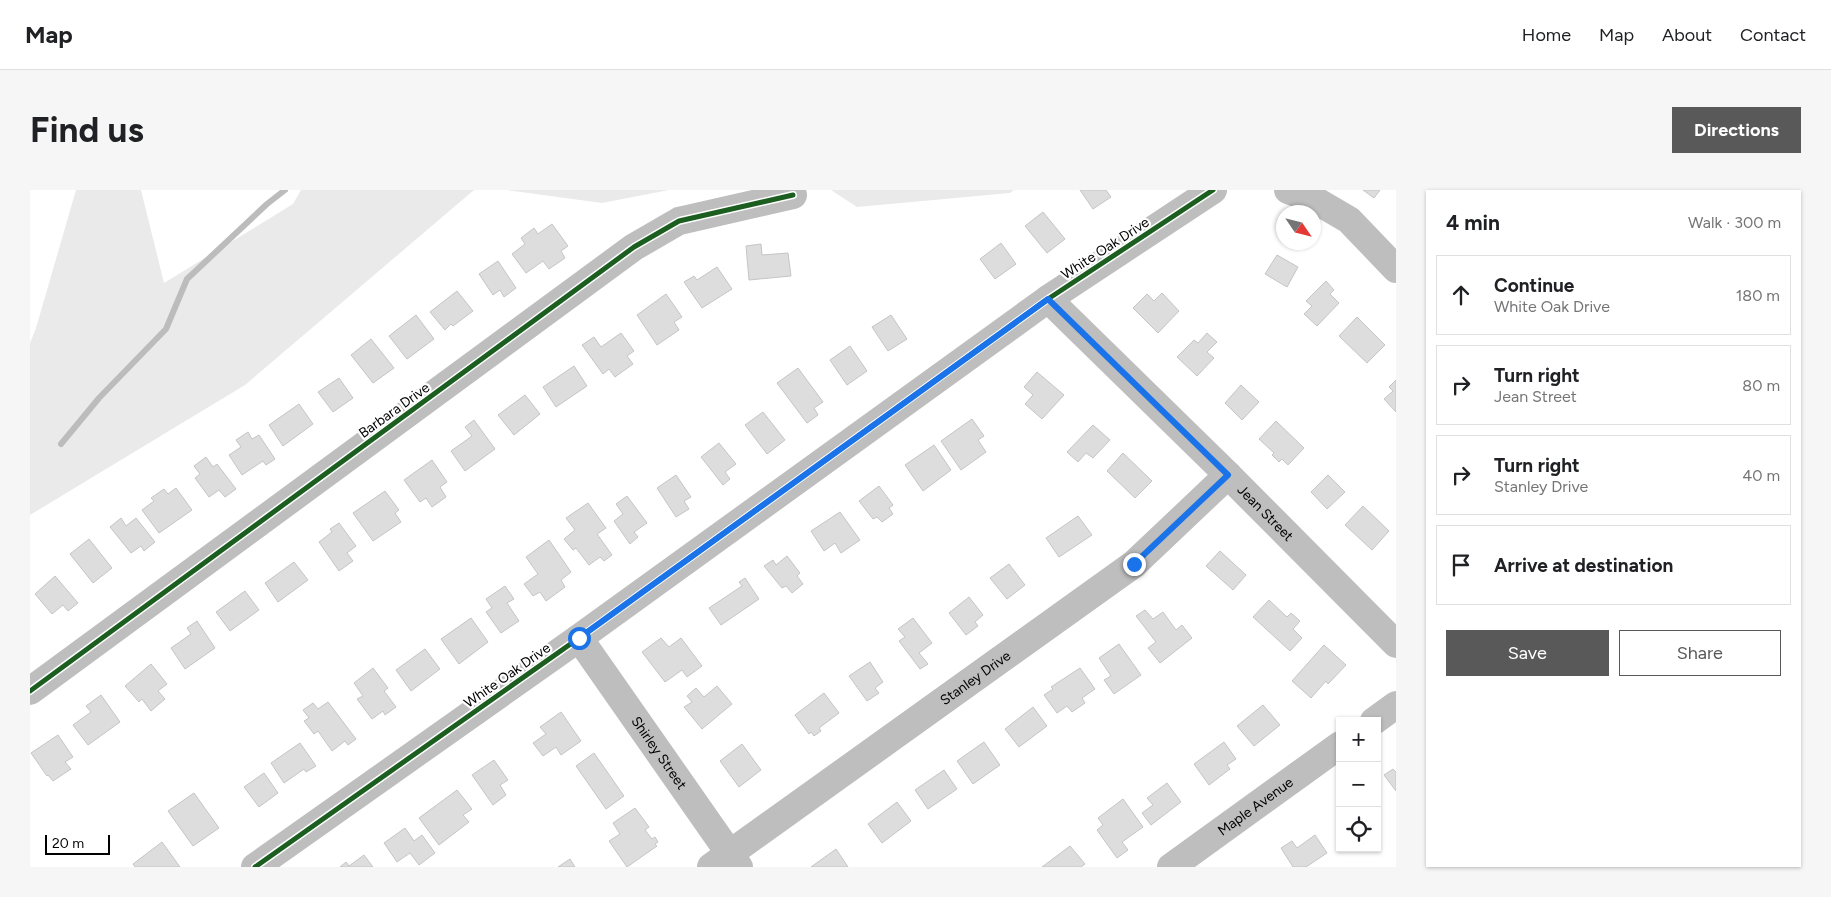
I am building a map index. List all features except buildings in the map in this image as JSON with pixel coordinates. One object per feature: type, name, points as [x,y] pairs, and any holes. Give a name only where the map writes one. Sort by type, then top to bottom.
[{"type":"street","name":"White Oak Drive","points":[[255,867],[579,638],[1048,299],[1213,190]]},
{"type":"street","points":[[1288,190],[1313,198],[1349,220],[1396,269]]},
{"type":"street","name":"Barbara Drive","points":[[30,691],[634,247],[679,221],[793,195]]},
{"type":"street","name":"Jean Street","points":[[1048,299],[1228,475],[1396,644]]},
{"type":"street","name":"Stanley Drive","points":[[727,862],[1134,564],[1228,475]]},
{"type":"street","name":"Shirley Street","points":[[579,638],[727,862]]},
{"type":"street","points":[[1380,717],[1396,705]]},
{"type":"street","name":"Maple Avenue","points":[[1171,867],[1336,748]]},
{"type":"shaded area","points":[[76,190],[141,190],[164,283],[293,204],[301,190],[474,190],[245,385],[30,515],[30,343]]},
{"type":"shaded area","points":[[507,190],[669,190],[602,203]]},
{"type":"shaded area","points":[[831,190],[1014,190],[1010,193],[857,207]]},
{"type":"waterway","points":[[61,444],[99,398],[166,329],[187,279],[267,204],[285,190]]},
{"type":"cycle path","points":[[255,867],[579,638],[1048,299],[1213,190]]},
{"type":"cycle path","points":[[30,691],[634,247],[679,221],[793,195]]},
{"type":"route","points":[[579,638],[1048,299],[1228,475],[1134,564]]}]
